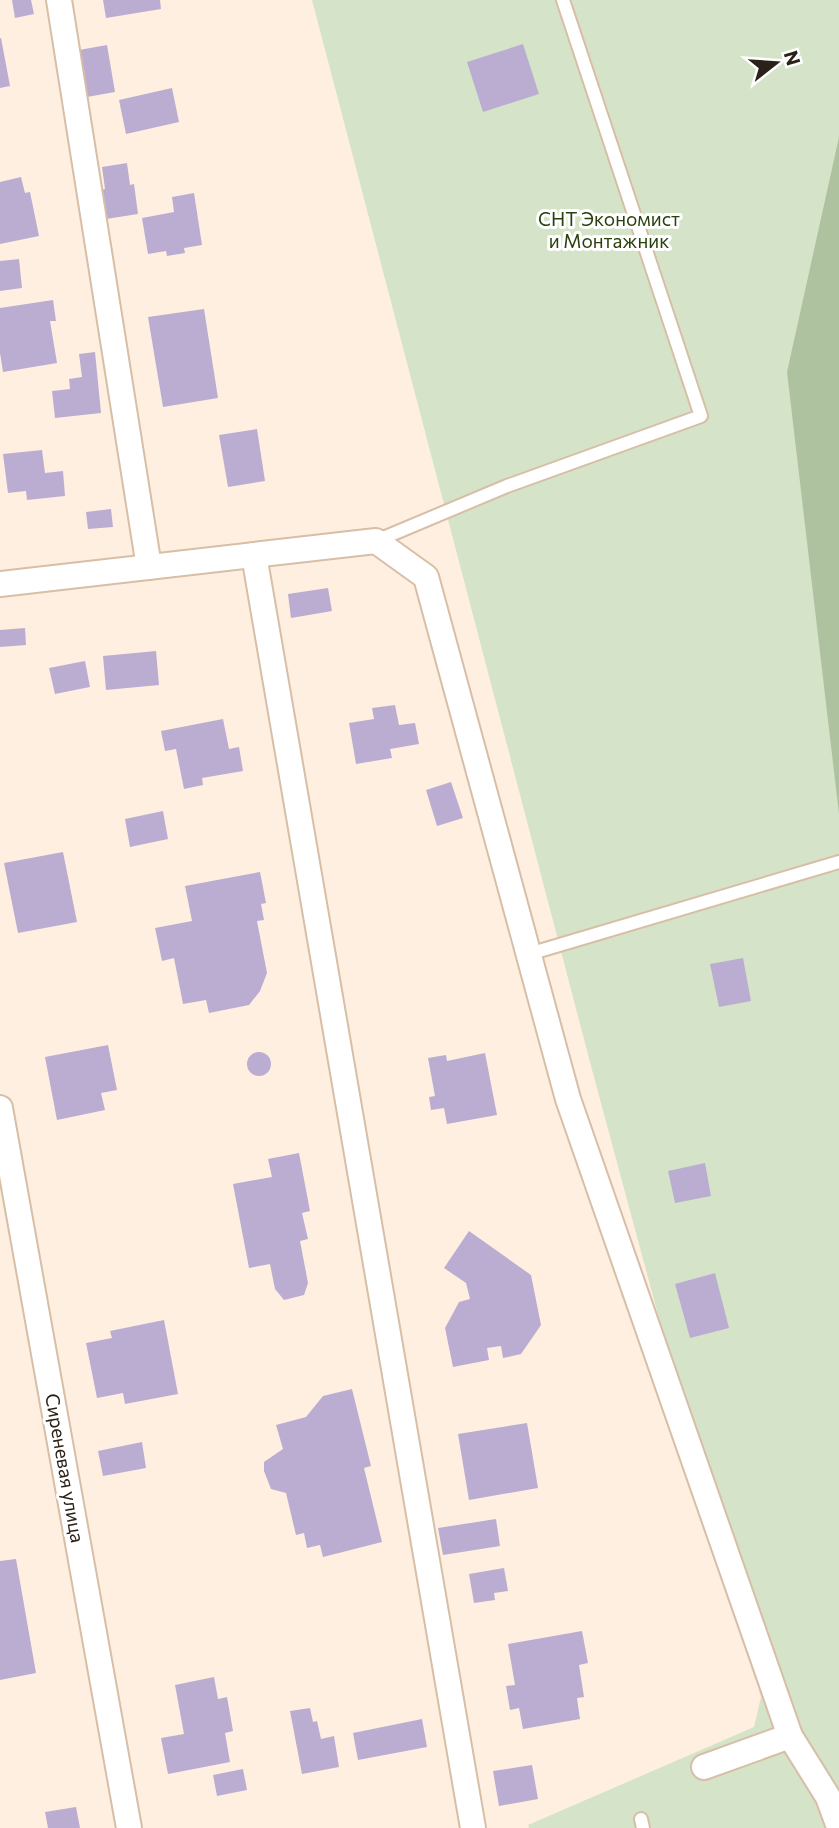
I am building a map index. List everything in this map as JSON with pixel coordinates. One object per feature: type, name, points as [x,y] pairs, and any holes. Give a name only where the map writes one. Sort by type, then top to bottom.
[{"type":"street","points":[[59,0],[149,567]]},
{"type":"street","points":[[0,584],[376,541],[426,577],[568,1099],[790,1736],[828,1797],[839,1827]]},
{"type":"street","points":[[254,555],[473,1828]]},
{"type":"street","name":"Сиреневая улица","points":[[0,1108],[129,1828]]},
{"type":"street","points":[[704,1767],[790,1736]]},
{"type":"lane","points":[[376,541],[507,486],[701,416],[563,0]]},
{"type":"lane","points":[[529,954],[839,862]]},
{"type":"green space","name":"СНТ Экономист и Монтажник","points":[[312,0],[839,0],[839,1828],[529,1828],[528,1825],[754,1727],[761,1697],[591,1066]]},
{"type":"green space","points":[[839,137],[839,814],[787,372]]},
{"type":"building","points":[[12,0],[31,0],[34,14],[15,18]]},
{"type":"building","points":[[103,0],[160,0],[161,9],[106,18]]},
{"type":"building","points":[[0,38],[10,86],[0,88]]},
{"type":"building","points":[[523,44],[539,94],[483,112],[467,62]]},
{"type":"building","points":[[107,45],[115,92],[87,97],[79,50]]},
{"type":"building","points":[[172,88],[179,122],[126,134],[119,100]]},
{"type":"building","points":[[127,163],[130,185],[134,184],[138,214],[106,219],[101,190],[105,189],[102,167]]},
{"type":"building","points":[[21,177],[25,193],[30,192],[39,236],[0,244],[0,182]]},
{"type":"building","points":[[194,193],[202,245],[184,248],[185,253],[167,256],[166,251],[148,254],[142,218],[174,212],[172,197]]},
{"type":"building","points":[[19,259],[22,288],[0,291],[0,261]]},
{"type":"building","points":[[53,300],[56,321],[50,321],[57,363],[3,372],[0,353],[0,308]]},
{"type":"building","points":[[204,309],[218,398],[163,407],[148,317]]},
{"type":"building","points":[[95,352],[101,413],[55,418],[52,391],[70,389],[69,379],[82,377],[79,354]]},
{"type":"building","points":[[257,429],[265,481],[228,487],[219,435]]},
{"type":"building","points":[[42,450],[45,473],[63,471],[65,496],[27,500],[26,491],[8,493],[3,454]]},
{"type":"building","points":[[111,509],[113,527],[88,529],[86,512]]},
{"type":"building","points":[[328,588],[332,611],[291,618],[288,594]]},
{"type":"building","points":[[25,628],[26,645],[0,647],[0,630]]},
{"type":"building","points":[[156,651],[159,685],[106,690],[103,656]]},
{"type":"building","points":[[85,661],[90,687],[55,694],[49,668]]},
{"type":"building","points":[[395,705],[399,725],[415,723],[419,744],[390,749],[392,758],[356,764],[349,723],[374,719],[372,708]]},
{"type":"building","points":[[223,719],[229,749],[239,747],[243,771],[202,778],[203,785],[184,789],[176,749],[165,751],[161,731]]},
{"type":"building","points":[[451,782],[463,818],[437,826],[426,790]]},
{"type":"building","points":[[163,811],[168,839],[130,847],[125,819]]},
{"type":"building","points":[[63,852],[77,922],[18,933],[4,863]]},
{"type":"building","points":[[260,872],[266,903],[261,904],[264,920],[257,921],[267,973],[260,991],[249,1005],[209,1013],[206,1000],[183,1004],[174,958],[162,961],[155,928],[192,921],[185,886]]},
{"type":"building","points":[[743,958],[751,1001],[719,1007],[710,964]]},
{"type":"building","points":[[108,1045],[117,1090],[101,1093],[105,1110],[57,1120],[45,1057]]},
{"type":"building","points":[[259,1052],[267,1056],[271,1064],[267,1072],[259,1076],[251,1072],[247,1064],[251,1056]]},
{"type":"building","points":[[485,1053],[497,1115],[447,1124],[444,1108],[431,1110],[429,1097],[435,1096],[428,1058],[446,1055],[447,1061]]},
{"type":"building","points":[[299,1153],[310,1211],[302,1213],[308,1239],[300,1241],[308,1283],[304,1295],[284,1300],[275,1289],[270,1264],[249,1268],[233,1184],[272,1177],[268,1159]]},
{"type":"building","points":[[705,1163],[711,1196],[675,1203],[668,1171]]},
{"type":"building","points":[[469,1231],[531,1275],[541,1325],[521,1354],[503,1358],[501,1346],[487,1348],[489,1360],[453,1367],[445,1328],[459,1302],[470,1299],[466,1283],[444,1268]]},
{"type":"building","points":[[715,1273],[729,1328],[690,1338],[675,1284]]},
{"type":"building","points":[[164,1320],[178,1394],[125,1404],[123,1393],[97,1398],[86,1343],[112,1338],[110,1331]]},
{"type":"building","points":[[352,1389],[371,1466],[364,1468],[382,1542],[323,1557],[320,1545],[307,1548],[304,1533],[296,1535],[286,1493],[271,1489],[264,1471],[264,1462],[283,1449],[276,1425],[306,1417],[323,1396]]},
{"type":"building","points":[[527,1423],[538,1488],[469,1500],[458,1434]]},
{"type":"building","points":[[142,1442],[146,1468],[103,1476],[98,1451]]},
{"type":"building","points":[[496,1519],[500,1546],[443,1555],[438,1528]]},
{"type":"building","points":[[16,1559],[36,1673],[0,1680],[0,1561]]},
{"type":"building","points":[[504,1568],[508,1591],[494,1593],[495,1600],[474,1603],[469,1574]]},
{"type":"building","points":[[582,1631],[588,1663],[579,1665],[584,1697],[577,1698],[580,1719],[523,1729],[519,1708],[510,1710],[506,1686],[515,1685],[508,1644]]},
{"type":"building","points":[[214,1677],[218,1699],[227,1697],[233,1731],[225,1733],[230,1762],[168,1774],[161,1738],[184,1734],[175,1685]]},
{"type":"building","points":[[310,1708],[313,1722],[317,1721],[321,1739],[334,1736],[339,1767],[302,1774],[290,1711]]},
{"type":"building","points":[[422,1719],[427,1747],[358,1760],[353,1733]]},
{"type":"building","points":[[532,1765],[538,1799],[499,1806],[493,1771]]},
{"type":"building","points":[[243,1769],[247,1790],[217,1796],[213,1775]]},
{"type":"building","points":[[76,1807],[80,1828],[48,1828],[45,1812]]}]
